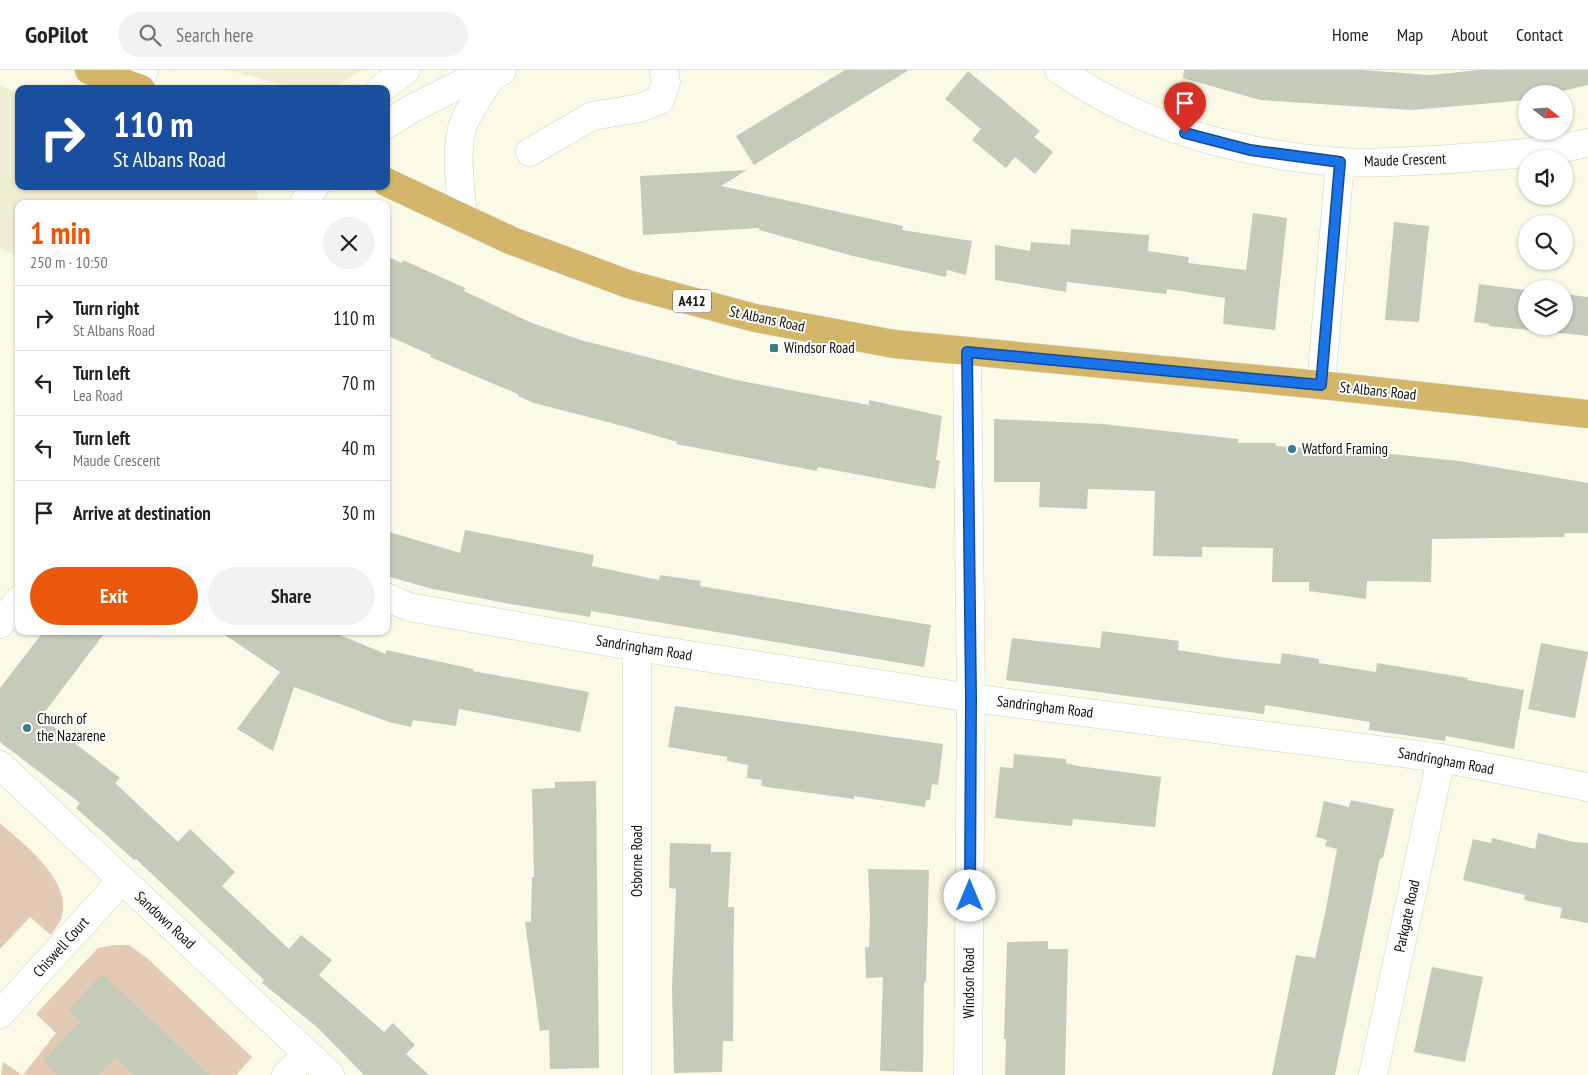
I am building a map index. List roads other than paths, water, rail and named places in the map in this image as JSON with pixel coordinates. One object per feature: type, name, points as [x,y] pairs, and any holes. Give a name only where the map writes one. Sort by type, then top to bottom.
[{"type":"main road","points":[[89,70],[141,82]]},
{"type":"main road","name":"St Albans Road","points":[[390,184],[463,216],[510,240],[628,284],[782,323],[894,344],[1321,385],[1588,414]]},
{"type":"street","points":[[386,85],[406,70]]},
{"type":"street","points":[[530,152],[592,116],[640,108],[660,100],[666,82],[664,70]]},
{"type":"street","name":"Maude Crescent","points":[[1059,70],[1090,91],[1138,116],[1201,138],[1250,150],[1340,162],[1402,161],[1494,156],[1565,148],[1588,143]]},
{"type":"street","points":[[390,122],[411,109],[463,83],[498,73]]},
{"type":"street","points":[[463,216],[459,169],[460,136],[466,118],[498,73]]},
{"type":"street","points":[[1321,385],[1340,162]]},
{"type":"street","name":"Windsor Road","points":[[967,352],[971,698],[968,1075]]},
{"type":"street","name":"Sandringham Road","points":[[390,599],[409,607],[637,648],[971,698],[1441,758],[1588,788]]},
{"type":"street","points":[[0,624],[15,605]]},
{"type":"street","name":"Osborne Road","points":[[637,648],[637,1075]]},
{"type":"street","name":"Parkgate Road","points":[[1373,1075],[1441,758]]},
{"type":"street","name":"Sandown Road","points":[[0,766],[330,1075]]},
{"type":"street","name":"Chiswell Court","points":[[0,1014],[122,880]]},
{"type":"street","points":[[286,1075],[307,1054]]},
{"type":"place","name":"Windsor Road","points":[[774,348]]},
{"type":"place","name":"Watford Framing","points":[[1292,449]]},
{"type":"place","name":"Church of the Nazarene","points":[[27,728]]}]
